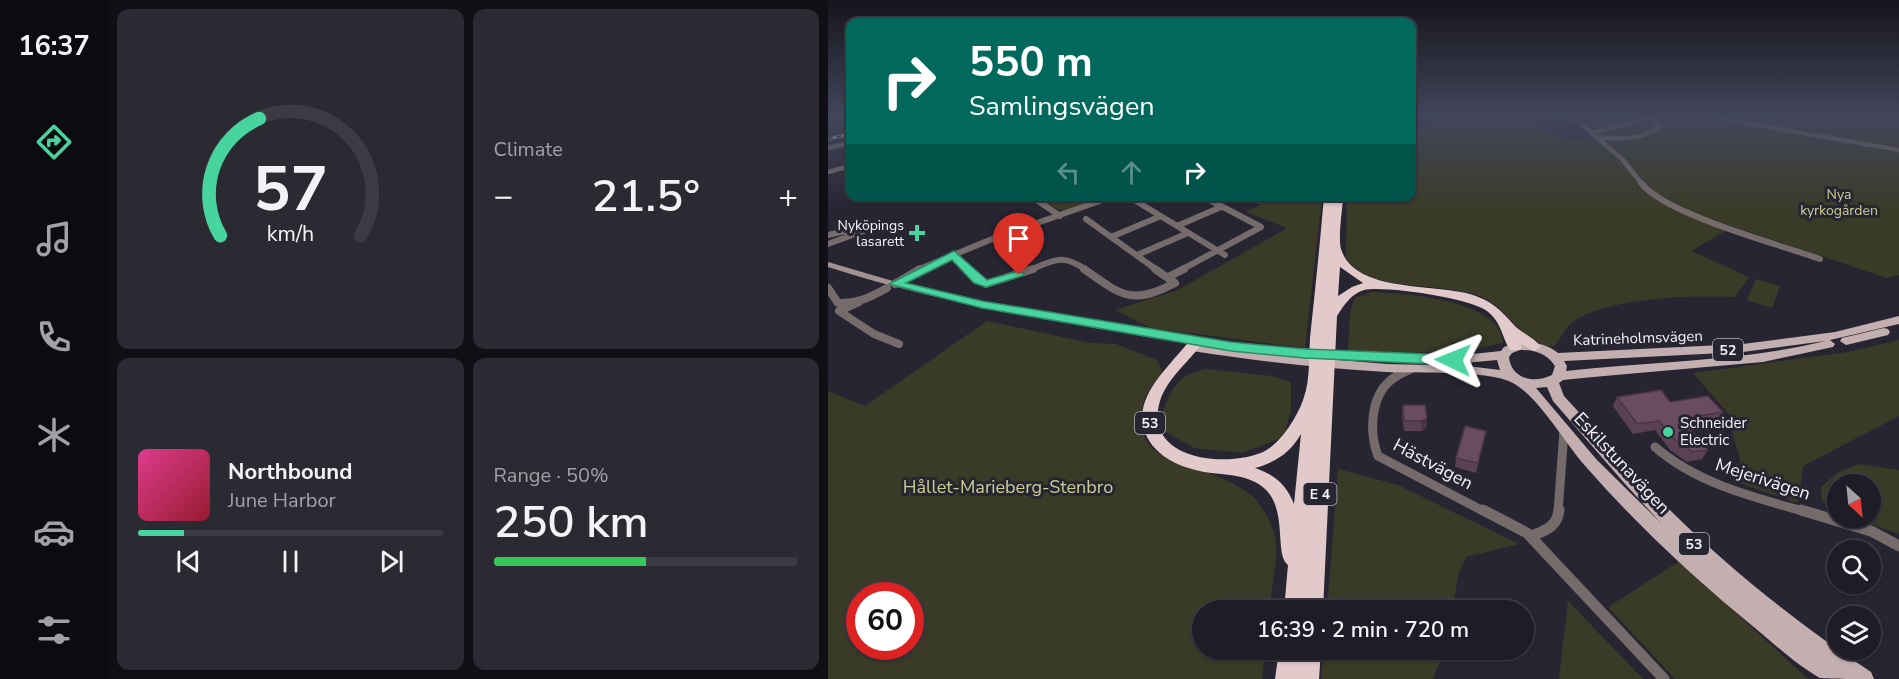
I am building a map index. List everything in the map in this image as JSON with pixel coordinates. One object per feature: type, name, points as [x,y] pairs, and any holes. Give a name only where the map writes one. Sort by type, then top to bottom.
[{"type":"highway","name":"E 4","points":[[1295,600],[1323,340],[1329,201]]},
{"type":"highway","name":"E 4","points":[[1323,340],[1331,315],[1338,201]]},
{"type":"highway","points":[[1335,248],[1350,270],[1362,278],[1388,285],[1448,293],[1475,300],[1498,314],[1508,327],[1534,347]]},
{"type":"highway","points":[[1331,315],[1340,300],[1350,290],[1364,286],[1388,285]]},
{"type":"highway","points":[[1508,327],[1509,351]]},
{"type":"highway","name":"53","points":[[1194,345],[1154,397],[1150,411],[1151,426],[1157,440],[1170,453],[1190,462],[1220,468],[1258,460],[1285,447],[1291,440],[1318,383]]},
{"type":"highway","name":"E 4","points":[[1313,600],[1318,383]]},
{"type":"highway","points":[[1220,468],[1262,477],[1279,492],[1285,507],[1296,587]]},
{"type":"highway","points":[[1286,679],[1289,660]]},
{"type":"highway","points":[[1308,679],[1310,660]]},
{"type":"main road","points":[[829,263],[839,271],[891,286],[1123,337],[1194,345]]},
{"type":"main road","name":"Katrineholmsvägen","points":[[1555,357],[1706,352],[1835,336],[1899,320]]},
{"type":"main road","name":"Katrineholmsvägen","points":[[1556,379],[1750,359],[1813,349],[1899,328]]},
{"type":"main road","name":"52","points":[[1194,345],[1305,354],[1453,360],[1534,347],[1555,357]]},
{"type":"main road","name":"52","points":[[1194,345],[1302,362],[1410,370],[1484,371],[1538,385],[1556,379]]},
{"type":"main road","points":[[1509,351],[1504,368],[1518,380]]},
{"type":"main road","points":[[1555,357],[1561,366],[1556,379]]},
{"type":"main road","name":"Eskilstunavägen","points":[[1556,379],[1558,398],[1654,506],[1736,585],[1792,629],[1864,679]]},
{"type":"main road","name":"Eskilstunavägen","points":[[1518,380],[1542,402],[1592,465],[1691,561],[1769,628],[1839,679]]},
{"type":"street","points":[[1607,147],[1659,198],[1695,215],[1820,259]]},
{"type":"street","points":[[1880,147],[1899,150]]},
{"type":"street","points":[[829,170],[846,168]]},
{"type":"street","points":[[1038,201],[1059,216]]},
{"type":"street","points":[[899,344],[875,337],[855,320],[839,311],[954,255],[1100,201]]},
{"type":"street","points":[[1136,201],[1225,255]]},
{"type":"street","points":[[1168,278],[1261,227],[1211,201]]},
{"type":"street","points":[[1177,226],[1221,207]]},
{"type":"street","points":[[1111,237],[1161,216]]},
{"type":"street","points":[[954,255],[978,281],[986,284],[1007,279],[1065,258],[1075,261],[1122,296],[1154,294],[1175,283],[1086,219]]},
{"type":"street","points":[[828,236],[876,225],[828,244]]},
{"type":"street","points":[[1137,255],[1188,233]]},
{"type":"street","points":[[828,288],[838,303],[859,302]]},
{"type":"street","name":"Hästvägen","points":[[1410,370],[1384,383],[1376,394],[1374,441],[1378,456],[1532,536],[1664,679]]},
{"type":"street","points":[[1532,536],[1551,528],[1558,518],[1564,431]]},
{"type":"street","name":"Mejerivägen","points":[[1655,447],[1675,465],[1691,472],[1784,505],[1860,527],[1899,546]]},
{"type":"green space","name":"Nya kyrkogården","points":[[1416,147],[1605,147],[1611,152],[1615,152],[1609,147],[1869,147],[1899,152],[1899,275],[1887,278],[1699,215],[1638,183],[1660,202],[1727,230],[1691,251],[1749,277],[1735,297],[1652,299],[1630,302],[1590,313],[1574,321],[1554,346],[1543,344],[1526,335],[1488,300],[1471,293],[1373,278],[1357,269],[1346,257],[1347,201],[1416,201]]},
{"type":"green space","points":[[1044,201],[1096,201],[1070,210],[1058,210]]},
{"type":"green space","points":[[1252,201],[1322,201],[1305,348],[1151,328],[1115,310],[1178,290],[1287,228],[1246,212],[1260,205]]},
{"type":"green space","points":[[1756,279],[1780,286],[1772,308],[1747,300]]},
{"type":"green space","points":[[1371,292],[1426,297],[1469,308],[1486,317],[1498,328],[1503,343],[1455,353],[1348,351],[1350,312],[1355,298]]},
{"type":"green space","name":"Hållet-Marieberg-Stenbro","points":[[987,321],[1091,343],[1116,344],[1157,360],[1162,371],[1143,403],[1141,423],[1145,438],[1166,458],[1226,480],[1250,494],[1269,520],[1276,544],[1270,600],[1192,600],[1192,660],[1264,660],[1262,679],[828,679],[828,391],[865,406]]},
{"type":"green space","points":[[1899,340],[1899,416],[1803,466],[1798,503],[1739,483],[1740,458],[1732,432],[1732,418],[1693,373],[1848,352]]},
{"type":"green space","points":[[1206,369],[1271,376],[1291,382],[1291,411],[1283,437],[1243,453],[1194,448],[1166,432],[1161,415],[1173,390],[1188,375]]},
{"type":"green space","points":[[1860,464],[1899,470],[1899,534],[1881,528],[1881,474],[1837,474]]},
{"type":"green space","points":[[1338,469],[1398,485],[1519,544],[1466,557],[1459,572],[1454,600],[1328,600]]},
{"type":"green space","points":[[1827,482],[1827,504],[1822,501],[1821,487]]},
{"type":"green space","points":[[1680,561],[1808,679],[1675,679],[1608,607]]},
{"type":"green space","points":[[1568,601],[1639,675],[1644,679],[1559,679]]},
{"type":"green space","points":[[1323,660],[1440,660],[1433,679],[1321,679]]},
{"type":"building","points":[[1661,390],[1670,402],[1708,396],[1723,412],[1683,419],[1708,450],[1693,452],[1675,440],[1659,421],[1637,424],[1617,397]]},
{"type":"building","points":[[1403,405],[1425,405],[1427,418],[1421,421],[1404,421]]},
{"type":"building","points":[[1465,426],[1486,431],[1478,463],[1456,458]]},
{"type":"place","name":"Nyköpings lasarett","points":[[917,233]]},
{"type":"place","name":"Schneider Electric","points":[[1668,432]]},
{"type":"route","points":[[1019,275],[986,284],[978,281],[954,255],[895,284],[982,304],[1087,324],[1231,347],[1305,354],[1453,360]]}]
